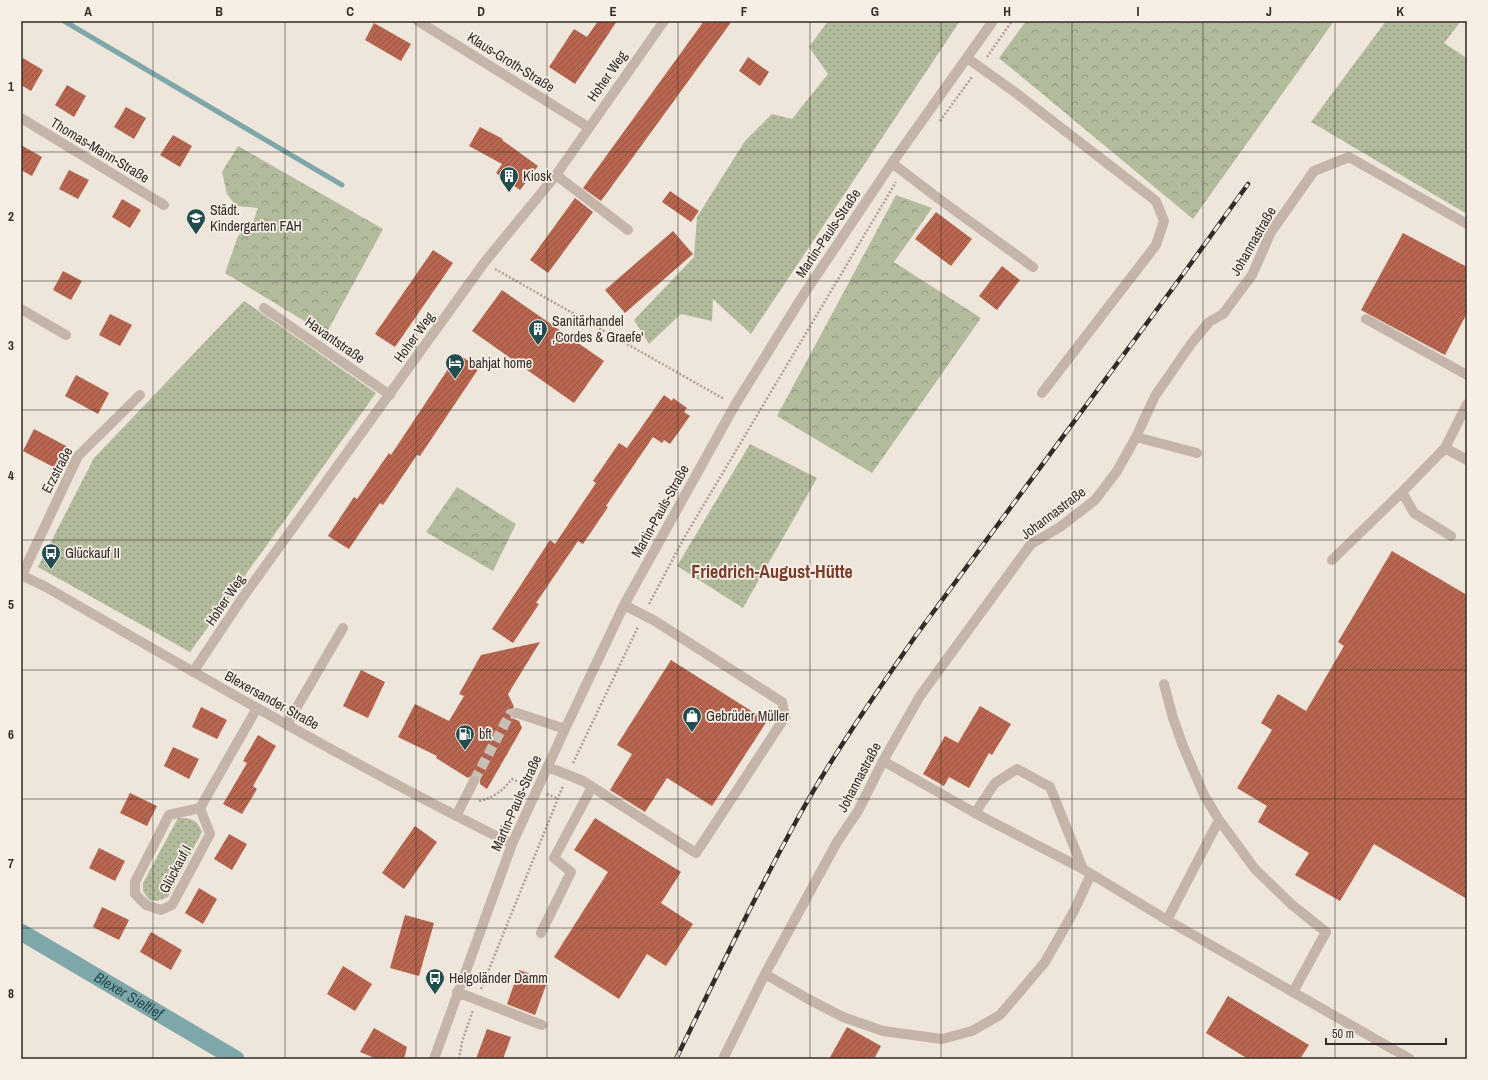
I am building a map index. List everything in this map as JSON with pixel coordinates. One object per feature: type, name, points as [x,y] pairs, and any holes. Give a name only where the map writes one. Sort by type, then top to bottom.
[{"type":"street","name":"Klaus-Groth-Straße","points":[[418,21],[588,127]]},
{"type":"street","name":"Hoher Weg","points":[[193,672],[243,597],[484,263],[556,175],[588,127],[664,21]]},
{"type":"street","name":"Martin-Pauls-Straße","points":[[434,1059],[457,992],[512,844],[624,604],[735,405],[804,294],[892,163],[993,21]]},
{"type":"street","points":[[967,58],[1016,93],[1156,201],[1164,221],[1156,245],[1042,394]]},
{"type":"street","name":"Thomas-Mann-Straße","points":[[21,118],[164,205]]},
{"type":"street","name":"Johannastraße","points":[[723,1059],[765,974],[837,842],[858,811],[883,761],[920,696],[1031,544],[1060,528],[1095,500],[1117,471],[1160,390],[1191,344],[1209,322],[1222,314],[1252,275],[1271,232],[1314,171],[1349,157],[1467,224]]},
{"type":"street","points":[[892,163],[1033,267]]},
{"type":"street","points":[[556,175],[628,230]]},
{"type":"street","name":"Havantstraße","points":[[264,308],[390,395]]},
{"type":"street","points":[[21,309],[66,335]]},
{"type":"street","points":[[1366,320],[1467,375]]},
{"type":"street","name":"Erzstraße","points":[[21,575],[78,456],[140,395]]},
{"type":"street","points":[[1332,560],[1445,448],[1467,404]]},
{"type":"street","points":[[1136,437],[1197,453]]},
{"type":"street","points":[[1445,448],[1467,460]]},
{"type":"street","points":[[1402,492],[1414,513],[1451,536]]},
{"type":"street","name":"Blexersander Straße","points":[[21,575],[53,591],[257,708],[456,816],[512,844]]},
{"type":"street","points":[[548,767],[583,781],[696,853],[785,717],[782,702],[624,604]]},
{"type":"street","points":[[287,724],[343,628]]},
{"type":"street","points":[[1164,684],[1173,718],[1183,746],[1204,795],[1219,820],[1255,869],[1291,904],[1326,932],[1293,992]]},
{"type":"street","points":[[200,808],[257,708]]},
{"type":"street","points":[[517,713],[565,729]]},
{"type":"street","points":[[883,761],[976,813],[1087,871],[1167,920],[1410,1059]]},
{"type":"street","points":[[765,974],[843,1017],[883,1031],[942,1039],[972,1031],[1000,1015],[1045,962],[1074,911],[1087,871],[1050,787],[1017,769],[995,783],[976,813]]},
{"type":"street","points":[[456,816],[474,781]]},
{"type":"street","points":[[541,933],[571,872],[554,858],[592,787]]},
{"type":"street","name":"Glückauf I","points":[[200,808],[210,834],[172,905],[161,910],[146,905],[135,894],[135,882],[169,815],[200,808]]},
{"type":"street","points":[[1167,920],[1219,820]]},
{"type":"street","points":[[457,992],[542,1025]]},
{"type":"path","points":[[939,122],[1012,21]]},
{"type":"path","points":[[459,1059],[462,1042],[476,1000],[568,775],[643,615],[684,538],[903,171]]},
{"type":"path","points":[[484,263],[735,405]]},
{"type":"path","points":[[464,800],[472,802],[486,799],[502,791],[512,779]]},
{"type":"green space","points":[[828,21],[960,21],[751,334],[713,299],[712,321],[681,314],[649,344],[634,320],[694,257],[697,217],[745,141],[772,114],[792,119],[828,74],[809,47]]},
{"type":"green space","points":[[1026,21],[1334,21],[1193,219],[999,58]]},
{"type":"green space","points":[[1386,21],[1461,21],[1444,43],[1467,58],[1467,214],[1311,122]]},
{"type":"green space","points":[[238,146],[383,229],[326,334],[225,273],[238,236],[253,222],[258,208],[236,206],[227,194],[222,172]]},
{"type":"green space","points":[[896,195],[932,208],[894,262],[981,318],[872,473],[777,416]]},
{"type":"green space","points":[[244,301],[376,393],[190,652],[38,567],[94,458]]},
{"type":"green space","points":[[750,444],[817,478],[743,608],[677,566]]},
{"type":"green space","points":[[457,487],[516,524],[493,571],[426,532]]},
{"type":"green space","points":[[178,818],[193,820],[198,824],[202,832],[168,897],[157,901],[149,900],[143,891],[143,883]]},
{"type":"building","points":[[598,21],[617,21],[575,84],[549,67],[574,29],[587,37]]},
{"type":"building","points":[[704,21],[732,21],[601,201],[583,188]]},
{"type":"building","points":[[374,23],[411,44],[401,61],[365,40]]},
{"type":"building","points":[[21,57],[43,70],[31,91],[21,85]]},
{"type":"building","points":[[748,57],[769,72],[760,86],[739,71]]},
{"type":"building","points":[[67,85],[86,96],[74,117],[55,105]]},
{"type":"building","points":[[126,107],[146,118],[134,139],[114,127]]},
{"type":"building","points":[[480,127],[503,139],[502,140],[538,166],[520,190],[496,173],[502,164],[469,146]]},
{"type":"building","points":[[173,135],[192,146],[180,167],[160,155]]},
{"type":"building","points":[[21,145],[42,157],[32,176],[21,170]]},
{"type":"building","points":[[69,170],[89,180],[78,199],[59,189]]},
{"type":"building","points":[[670,191],[699,211],[691,222],[662,202]]},
{"type":"building","points":[[575,198],[593,212],[548,273],[530,260]]},
{"type":"building","points":[[122,199],[141,210],[130,228],[112,217]]},
{"type":"building","points":[[936,212],[972,239],[951,266],[915,239]]},
{"type":"building","points":[[673,231],[693,254],[625,313],[605,290]]},
{"type":"building","points":[[1403,233],[1467,267],[1467,313],[1445,355],[1361,310]]},
{"type":"building","points":[[433,250],[453,263],[395,347],[375,334]]},
{"type":"building","points":[[1002,266],[1020,280],[997,310],[979,296]]},
{"type":"building","points":[[63,271],[82,281],[71,300],[53,290]]},
{"type":"building","name":"Sanitärhandel ,Cordes & Graefe'","points":[[502,290],[604,361],[574,403],[472,331]]},
{"type":"building","points":[[110,314],[132,325],[120,346],[99,335]]},
{"type":"building","points":[[458,354],[479,368],[420,456],[417,455],[383,505],[380,503],[349,549],[328,536],[354,497],[357,499],[389,453],[391,455]]},
{"type":"building","points":[[76,375],[109,393],[98,414],[65,396]]},
{"type":"building","points":[[664,395],[672,401],[673,398],[687,408],[684,412],[690,416],[670,444],[664,440],[662,443],[653,437],[606,506],[608,507],[583,544],[578,541],[536,603],[539,604],[513,643],[492,629],[550,540],[555,544],[596,483],[593,481],[619,443],[627,448]]},
{"type":"building","points":[[34,429],[68,447],[57,469],[23,451]]},
{"type":"building","points":[[1392,551],[1467,595],[1467,899],[1374,844],[1340,901],[1295,875],[1309,853],[1258,822],[1267,806],[1237,788],[1272,730],[1261,723],[1278,694],[1306,711],[1344,646],[1338,642]]},
{"type":"building","points":[[540,642],[508,694],[514,707],[511,711],[512,718],[519,721],[522,728],[487,789],[480,784],[480,780],[477,775],[473,775],[468,778],[436,758],[437,756],[398,737],[415,704],[449,721],[464,696],[459,694],[481,655]]},
{"type":"building","name":"Gebrüder Müller","points":[[671,660],[767,721],[712,806],[667,778],[645,812],[610,790],[632,754],[617,745]]},
{"type":"building","points":[[361,670],[385,682],[368,718],[343,706]]},
{"type":"building","points":[[980,706],[1011,724],[992,755],[989,753],[969,788],[949,777],[944,786],[923,774],[945,736],[958,743]]},
{"type":"building","points":[[201,707],[227,720],[217,739],[192,727]]},
{"type":"building","points":[[258,735],[276,746],[253,786],[257,789],[242,814],[223,804],[247,763],[243,761]]},
{"type":"building","points":[[173,747],[199,759],[189,779],[164,766]]},
{"type":"building","points":[[130,793],[157,806],[147,826],[120,813]]},
{"type":"building","points":[[595,818],[681,872],[661,903],[693,924],[666,966],[647,954],[619,999],[554,957],[608,872],[574,850]]},
{"type":"building","points":[[415,826],[437,842],[404,889],[382,873]]},
{"type":"building","points":[[229,834],[247,844],[232,870],[214,859]]},
{"type":"building","points":[[99,848],[125,861],[115,881],[89,868]]},
{"type":"building","points":[[199,888],[217,899],[203,924],[185,913]]},
{"type":"building","points":[[102,907],[129,920],[119,940],[93,927]]},
{"type":"building","points":[[405,915],[434,923],[419,976],[390,968]]},
{"type":"building","points":[[151,932],[182,950],[171,970],[140,952]]},
{"type":"building","points":[[343,966],[372,984],[355,1011],[327,994]]},
{"type":"building","points":[[519,970],[548,980],[535,1015],[507,1004]]},
{"type":"building","points":[[1228,996],[1309,1045],[1300,1059],[1248,1059],[1206,1033]]},
{"type":"building","points":[[847,1027],[881,1046],[874,1059],[829,1059]]},
{"type":"building","points":[[374,1028],[407,1047],[404,1059],[377,1059],[360,1052]]},
{"type":"building","points":[[487,1029],[511,1037],[503,1059],[476,1059]]},
{"type":"waterway","points":[[64,21],[342,185]]},
{"type":"waterway","name":"Blexer Sieltief","points":[[21,932],[236,1059]]},
{"type":"tunnel","points":[[474,781],[510,714],[517,713]]},
{"type":"railway","points":[[676,1059],[767,876],[826,769],[917,634],[1248,184]]},
{"type":"place","name":"Kiosk","points":[[509,193]]},
{"type":"place","name":"Städt. Kindergarten FAH","points":[[196,235]]},
{"type":"place","name":"Sanitärhandel ,Cordes & Graefe'","points":[[538,346]]},
{"type":"place","name":"bahjat home","points":[[455,380]]},
{"type":"place","name":"Glückauf II","points":[[51,570]]},
{"type":"place","name":"Gebrüder Müller","points":[[692,733]]},
{"type":"place","name":"bft","points":[[465,751]]},
{"type":"place","name":"Helgoländer Damm","points":[[435,995]]},
{"type":"district","name":"Friedrich-August-Hütte","points":[[772,572]]}]
